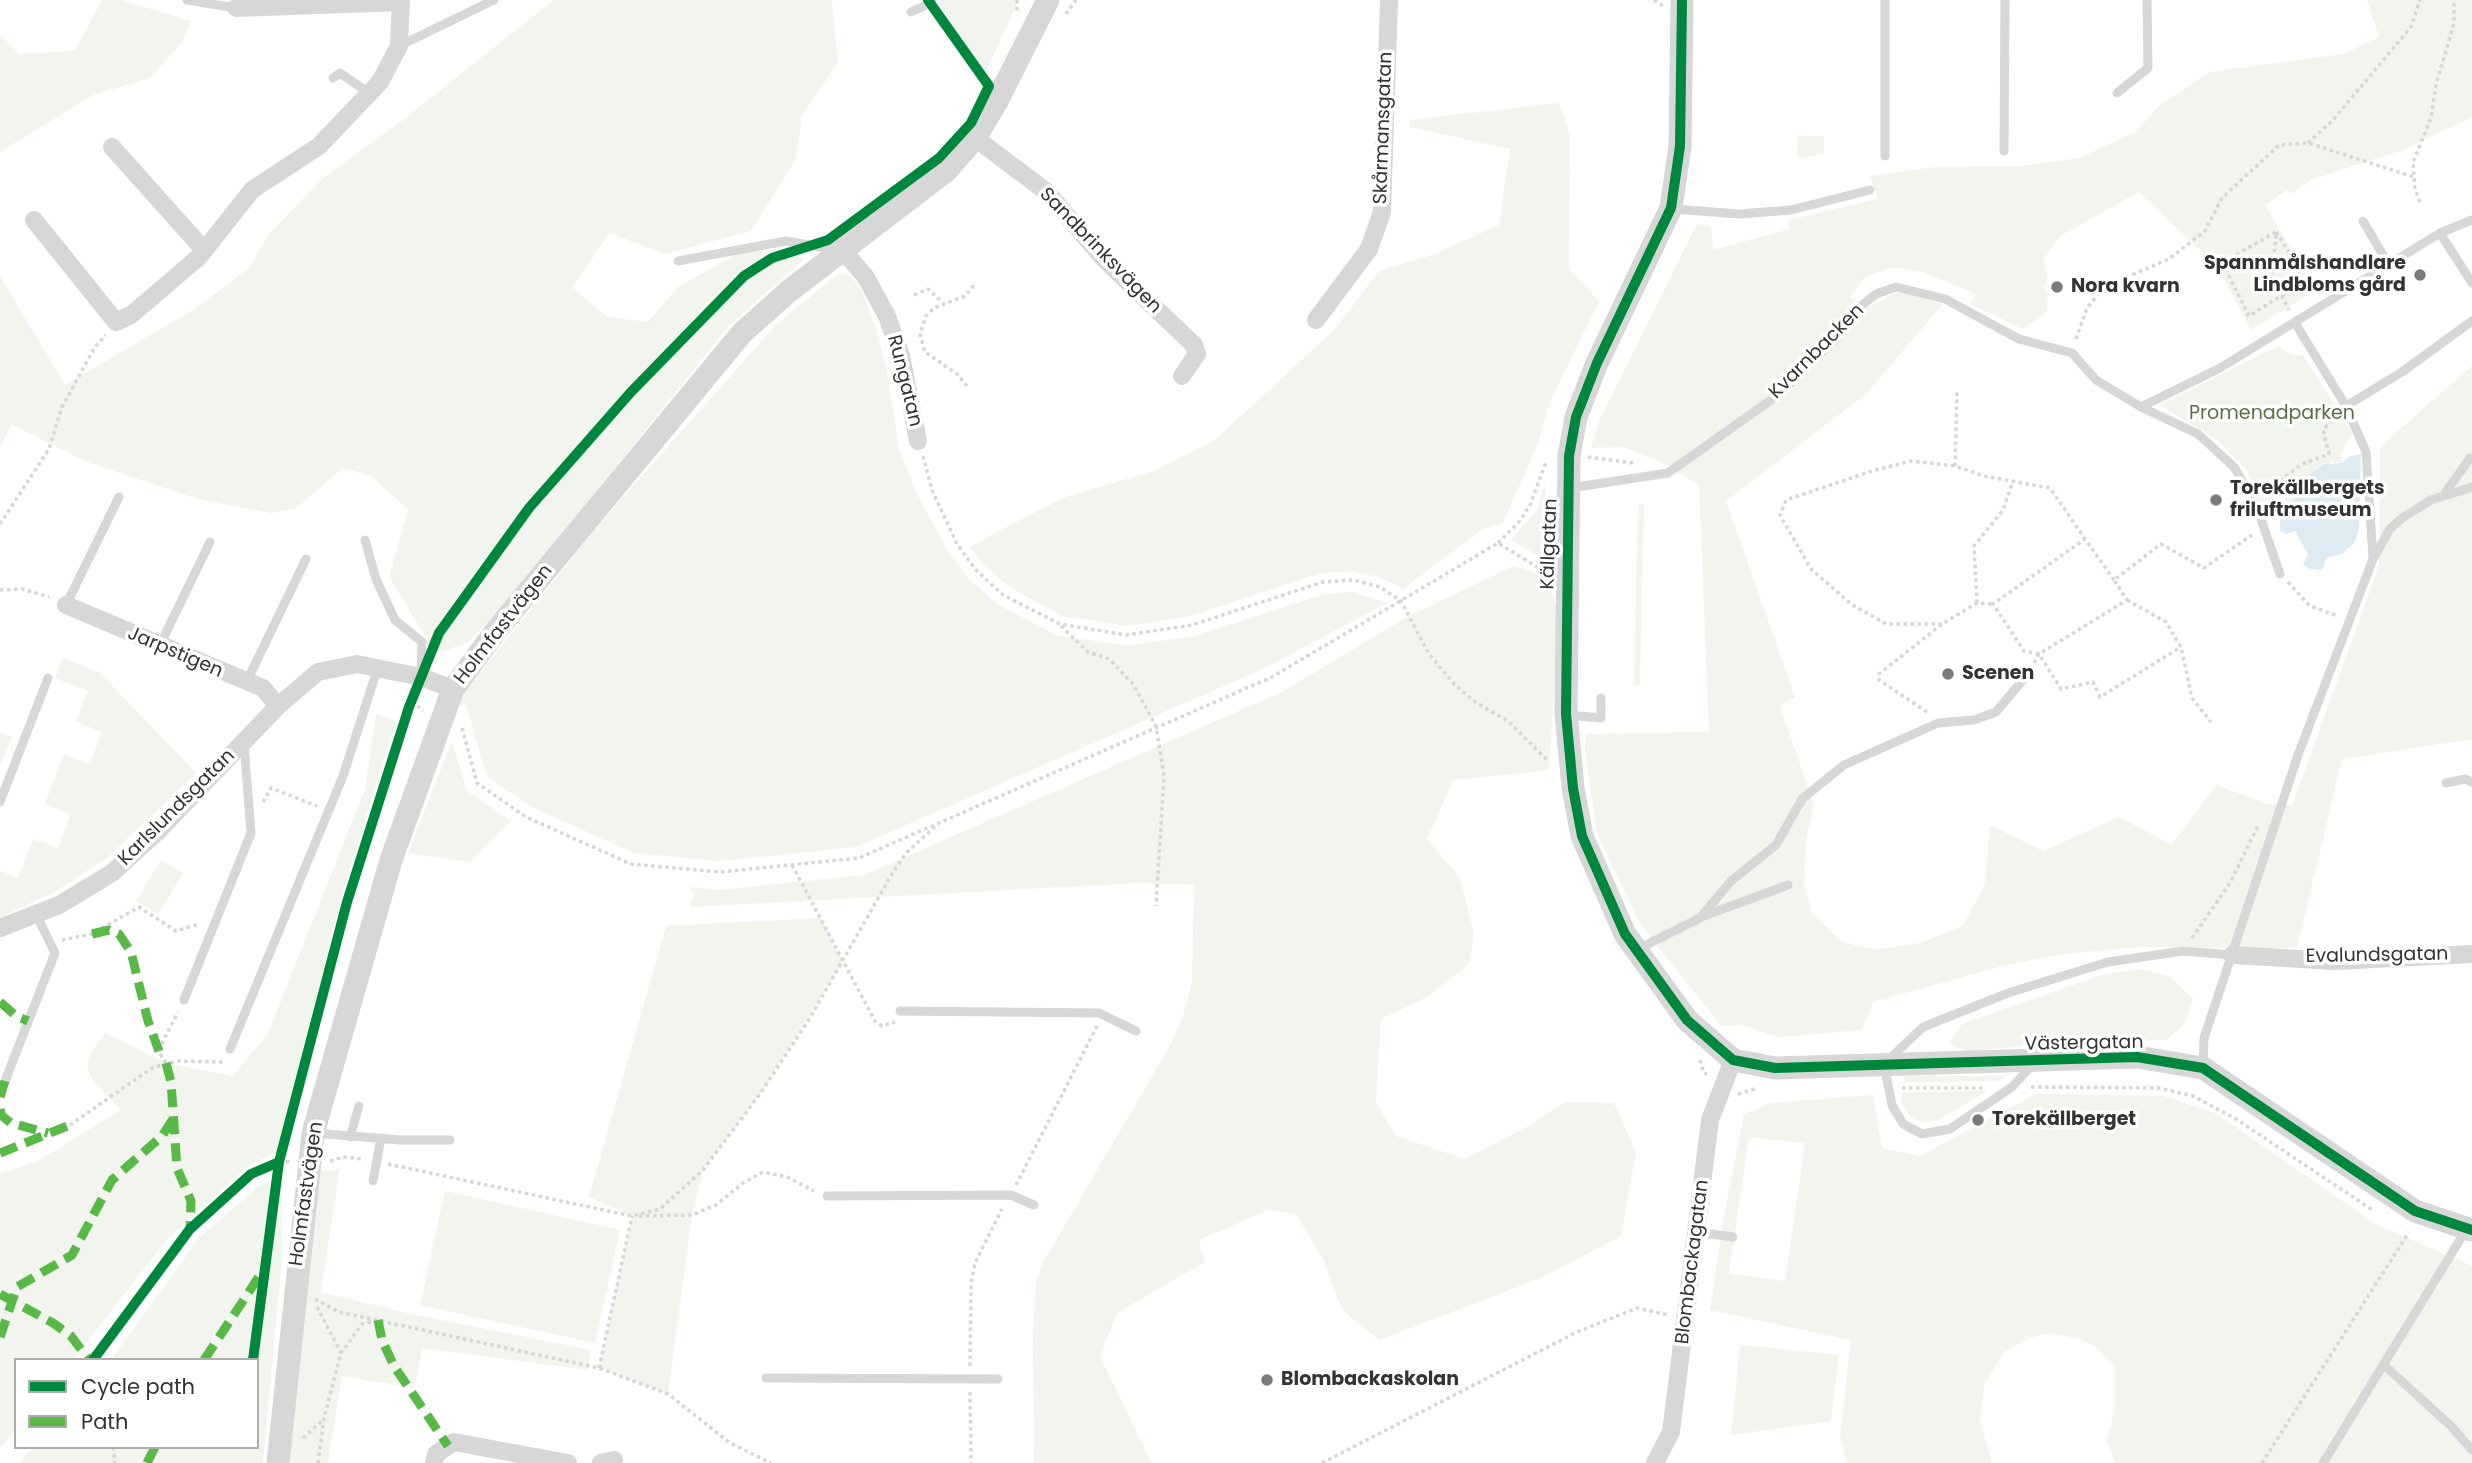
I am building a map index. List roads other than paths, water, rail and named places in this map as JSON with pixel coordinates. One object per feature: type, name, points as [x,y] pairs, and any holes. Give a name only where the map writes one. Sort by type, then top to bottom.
[{"type":"street","name":"Holmfastvägen","points":[[278,1463],[320,1160],[313,1133],[387,873],[437,725],[453,689],[495,632],[742,333],[947,170],[975,138],[997,102],[1048,0]]},
{"type":"street","name":"Skårmansgatan","points":[[1316,320],[1369,249],[1379,224],[1389,0]]},
{"type":"street","points":[[34,220],[116,322],[131,315],[204,250],[252,190],[318,146],[380,82],[398,46],[401,1],[236,8]]},
{"type":"street","name":"Källgatan","points":[[1675,4],[1680,146],[1671,208],[1597,363],[1576,417],[1569,456],[1565,596],[1566,715],[1573,788],[1587,847],[1605,894],[1637,950],[1687,1020],[1729,1069]]},
{"type":"street","name":"Sandbrinksvägen","points":[[975,138],[1046,192],[1103,258],[1194,345],[1197,354],[1182,376]]},
{"type":"street","points":[[112,148],[204,250]]},
{"type":"street","name":"Rungatan","points":[[843,251],[865,276],[887,316],[901,356],[918,441]]},
{"type":"street","name":"Jarpstigen","points":[[66,605],[159,647],[263,688],[278,706]]},
{"type":"street","name":"Karlslundsgatan","points":[[0,928],[60,905],[112,873],[159,830],[278,706],[318,673],[357,664],[421,677],[453,689]]},
{"type":"street","name":"Evalundsgatan","points":[[2232,955],[2335,961],[2472,954]]},
{"type":"street","name":"Västergatan","points":[[1729,1069],[2035,1063],[2137,1057],[2203,1068],[2415,1211],[2469,1230]]},
{"type":"street","name":"Blombackagatan","points":[[1655,1463],[1671,1432],[1709,1125],[1729,1069]]},
{"type":"street","points":[[434,1463],[436,1454],[454,1443],[568,1463]]},
{"type":"lane","points":[[189,0],[236,8]]},
{"type":"lane","points":[[398,46],[494,0]]},
{"type":"lane","points":[[911,12],[931,4],[932,0]]},
{"type":"lane","points":[[1885,0],[1885,156]]},
{"type":"lane","points":[[2004,151],[2005,0]]},
{"type":"lane","points":[[2117,93],[2148,68],[2147,0]]},
{"type":"lane","points":[[333,78],[340,73],[369,93]]},
{"type":"lane","points":[[1671,208],[1739,214],[1791,210],[1870,190]]},
{"type":"lane","points":[[2141,407],[2221,368],[2440,233],[2472,220]]},
{"type":"lane","points":[[2363,221],[2389,265]]},
{"type":"lane","points":[[2440,233],[2472,284]]},
{"type":"lane","points":[[678,261],[786,241],[843,251]]},
{"type":"lane","name":"Kvarnbacken","points":[[1569,488],[1668,473],[1778,395],[1836,338],[1861,306],[1876,294],[1896,287],[1945,299],[2019,339],[2071,353],[2096,380],[2141,407]]},
{"type":"lane","points":[[2346,406],[2402,372],[2472,321]]},
{"type":"lane","points":[[2295,323],[2346,406],[2366,452],[2373,559]]},
{"type":"lane","points":[[2141,407],[2198,434],[2234,467],[2255,502],[2280,574]]},
{"type":"lane","points":[[2441,496],[2453,484],[2470,458]]},
{"type":"lane","points":[[2203,1068],[2204,1038],[2298,755],[2373,559],[2390,529],[2402,518],[2441,496],[2472,487]]},
{"type":"lane","points":[[66,605],[119,497]]},
{"type":"lane","points":[[365,540],[376,579],[395,620],[422,642],[421,677]]},
{"type":"lane","points":[[159,647],[210,542]]},
{"type":"lane","points":[[246,683],[306,559]]},
{"type":"lane","points":[[230,1049],[329,811],[378,667]]},
{"type":"lane","points":[[1700,918],[1731,881],[1776,845],[1802,799],[1844,765],[1938,723],[1974,720],[1996,712],[2026,675]]},
{"type":"lane","points":[[0,802],[48,678]]},
{"type":"lane","points":[[1566,715],[1601,718],[1601,698]]},
{"type":"lane","name":"Karlslundsgatan","points":[[184,1000],[251,833],[244,741]]},
{"type":"lane","points":[[2446,783],[2465,779],[2472,782]]},
{"type":"lane","points":[[1637,950],[1700,918],[1788,885]]},
{"type":"lane","points":[[5,1081],[55,953],[36,914]]},
{"type":"lane","points":[[2035,1063],[2012,1087],[1950,1129],[1922,1134],[1903,1124],[1887,1089],[1884,1065],[1923,1027],[2008,993],[2108,962],[2183,951],[2232,955]]},
{"type":"lane","points":[[900,1011],[1103,1014],[1136,1031]]},
{"type":"lane","points":[[350,1137],[359,1106]]},
{"type":"lane","points":[[313,1133],[350,1137],[450,1140]]},
{"type":"lane","points":[[373,1181],[381,1138]]},
{"type":"lane","points":[[827,1196],[1011,1195],[1034,1205]]},
{"type":"lane","points":[[2323,1463],[2469,1230]]},
{"type":"lane","points":[[1697,1232],[1733,1237]]},
{"type":"lane","points":[[2384,1365],[2452,1427],[2472,1450]]},
{"type":"lane","points":[[766,1378],[998,1379]]},
{"type":"place","name":"Spannmålshandlare Lindbloms gård","points":[[2420,275]]},
{"type":"place","name":"Nora kvarn","points":[[2057,287]]},
{"type":"place","name":"Torekällbergets friluftmuseum","points":[[2216,500]]},
{"type":"place","name":"Scenen","points":[[1948,674]]},
{"type":"place","name":"Torekällberget","points":[[1978,1120]]},
{"type":"place","name":"Blombackaskolan","points":[[1267,1380]]},
{"type":"park label","name":"Promenadparken","points":[[2272,414]]}]
